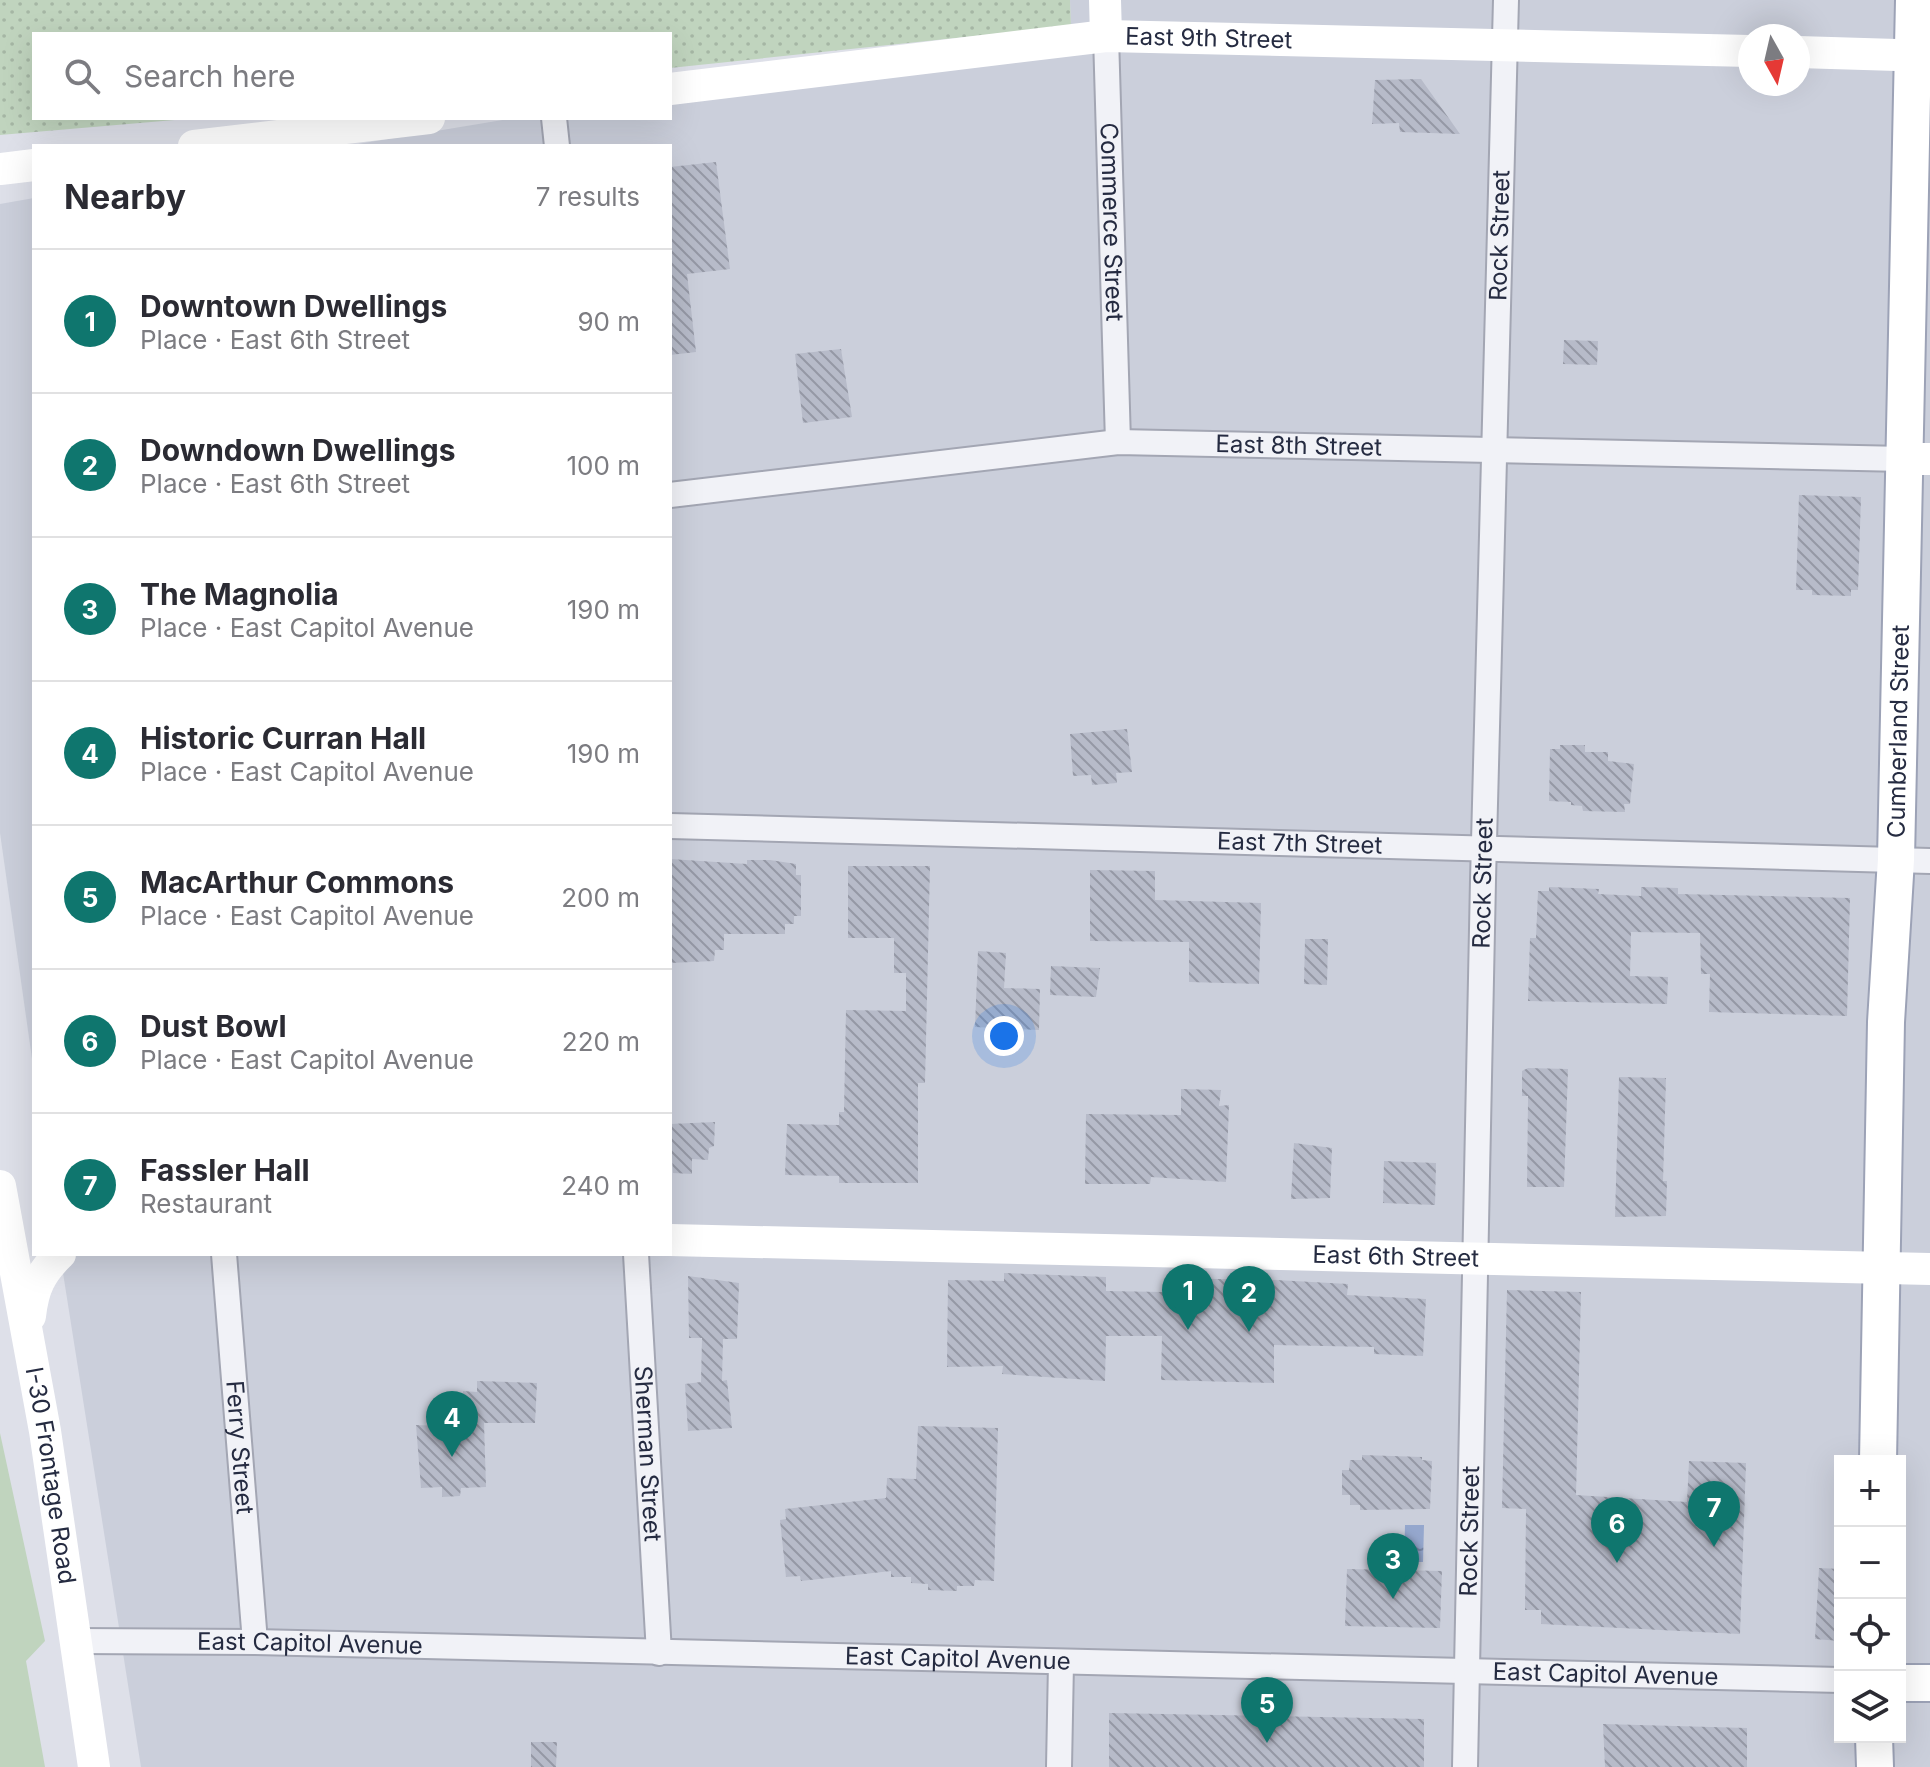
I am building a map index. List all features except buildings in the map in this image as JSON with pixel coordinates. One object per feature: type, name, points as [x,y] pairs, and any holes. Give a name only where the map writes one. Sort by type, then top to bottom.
[{"type":"main road","name":"Commerce Street","points":[[1105,0],[1106,36]]},
{"type":"main road","name":"Cumberland Street","points":[[1878,1455],[1886,1022],[1913,860],[1922,56],[1914,0]]},
{"type":"main road","name":"East 9th Street","points":[[672,89],[1106,36],[1738,51]]},
{"type":"main road","points":[[1810,52],[1922,56]]},
{"type":"main road","points":[[211,144],[412,120]]},
{"type":"main road","points":[[0,169],[32,165]]},
{"type":"main road","name":"I-30 Frontage Road","points":[[0,1186],[14,1226],[27,1340],[45,1431],[94,1767]]},
{"type":"main road","name":"East 6th Street","points":[[672,1240],[1930,1269]]},
{"type":"main road","points":[[27,1340],[32,1293],[44,1270],[58,1256]]},
{"type":"main road","points":[[1906,1683],[1930,1683]]},
{"type":"main road","points":[[1874,1743],[1875,1767]]},
{"type":"street","name":"Rock Street","points":[[1465,1767],[1506,0]]},
{"type":"street","name":"Commerce Street","points":[[1106,36],[1118,442]]},
{"type":"street","points":[[554,120],[557,144]]},
{"type":"street","name":"East 8th Street","points":[[672,495],[1118,442],[1917,459]]},
{"type":"street","name":"East 7th Street","points":[[672,826],[1485,851],[1913,860]]},
{"type":"street","name":"Ferry Street","points":[[224,1256],[255,1642]]},
{"type":"street","name":"Sherman Street","points":[[636,1256],[659,1653]]},
{"type":"street","name":"East Capitol Avenue","points":[[76,1641],[255,1642],[1834,1680]]},
{"type":"street","points":[[1059,1767],[1061,1663]]},
{"type":"shaded area","points":[[1070,0],[1930,0],[1930,1767],[141,1767],[60,1256],[672,1256],[672,144],[358,144],[503,120],[672,120],[672,92],[1071,25]]},
{"type":"shaded area","points":[[32,198],[32,1059],[0,833],[0,204]]},
{"type":"green space","points":[[0,0],[1070,0],[1071,26],[672,68],[672,32],[32,32],[32,120],[175,120],[0,135]]},
{"type":"green space","points":[[0,1433],[45,1641],[26,1661],[45,1767],[0,1767]]},
{"type":"water","points":[[1405,1525],[1424,1525],[1423,1562],[1404,1562]]},
{"type":"place","name":"Downtown Dwellings","points":[[1188,1330]]},
{"type":"place","name":"Downdown Dwellings","points":[[1249,1332]]},
{"type":"place","name":"Historic Curran Hall","points":[[452,1457]]},
{"type":"place","name":"Fassler Hall","points":[[1714,1547]]},
{"type":"place","name":"Dust Bowl","points":[[1617,1563]]},
{"type":"place","name":"The Magnolia","points":[[1393,1599]]},
{"type":"place","name":"MacArthur Commons","points":[[1267,1743]]}]
